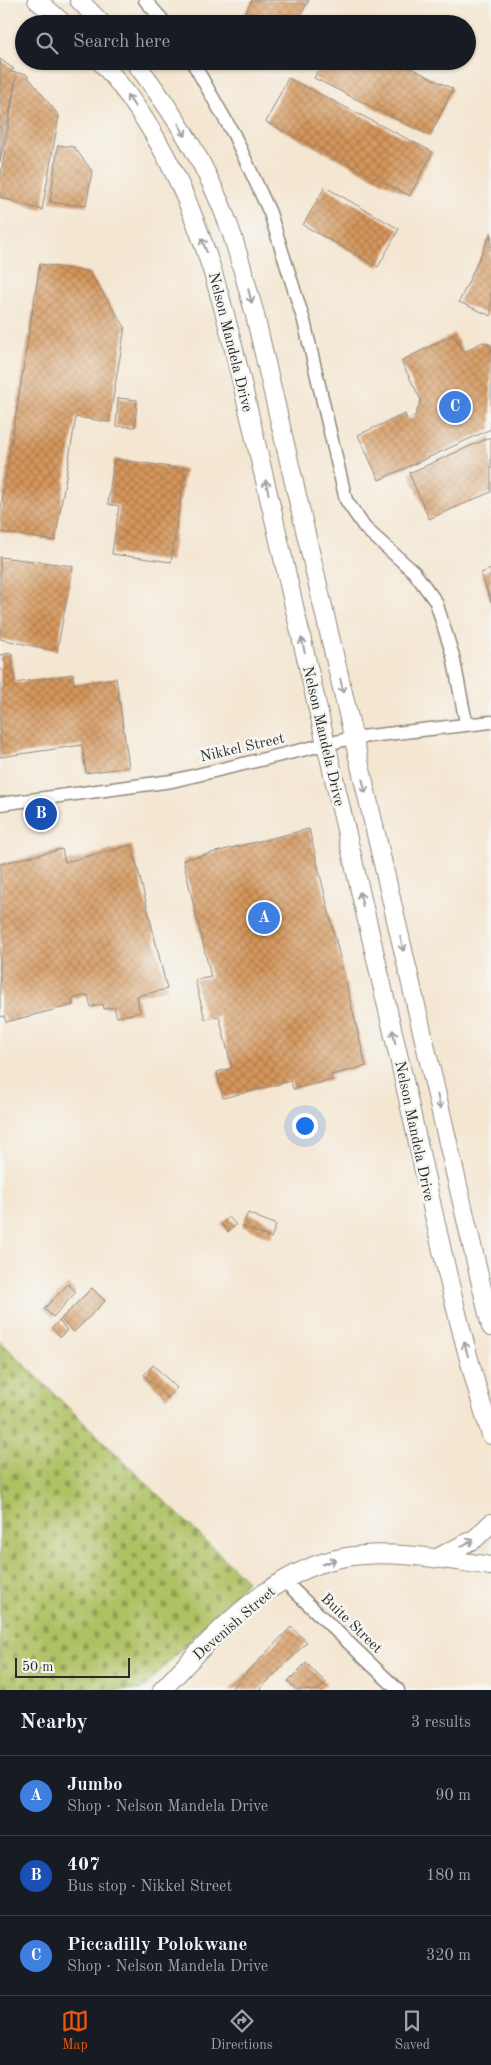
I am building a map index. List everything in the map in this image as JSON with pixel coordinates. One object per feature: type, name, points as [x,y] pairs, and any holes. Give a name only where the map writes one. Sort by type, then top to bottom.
[{"type":"main road","points":[[37,0],[54,15]]},
{"type":"main road","points":[[79,0],[93,15]]},
{"type":"main road","name":"Nelson Mandela Drive","points":[[107,70],[153,133],[192,213],[215,277],[233,341],[433,1213],[479,1396],[491,1435]]},
{"type":"main road","name":"Nelson Mandela Drive","points":[[141,70],[165,101],[215,192],[232,235],[254,311],[352,738],[462,1197],[491,1327]]},
{"type":"main road","points":[[439,1557],[476,1538],[491,1523]]},
{"type":"main road","name":"Devenish Street","points":[[162,1690],[214,1636],[263,1594],[284,1581],[336,1559],[373,1556],[439,1557],[491,1566]]},
{"type":"street","points":[[145,0],[158,15]]},
{"type":"street","points":[[197,70],[234,135],[270,213],[304,321],[346,500],[365,528],[414,572],[436,602],[452,656],[466,723]]},
{"type":"street","name":"Nikkel Street","points":[[0,804],[172,781],[352,738],[466,723],[491,722]]},
{"type":"street","name":"Buite Street","points":[[284,1581],[398,1690]]},
{"type":"green space","points":[[0,1341],[247,1581],[142,1690],[0,1690]]},
{"type":"building","points":[[252,0],[309,0],[301,15],[244,15]]},
{"type":"building","points":[[0,59],[14,69],[10,72],[26,74],[59,116],[42,210],[0,197],[0,181],[16,78],[0,162]]},
{"type":"building","points":[[318,70],[415,70],[453,89],[430,136],[314,78]]},
{"type":"building","points":[[288,78],[433,152],[410,196],[266,122]]},
{"type":"building","points":[[58,145],[74,147],[92,171],[86,206],[50,202]]},
{"type":"building","points":[[325,187],[399,229],[378,267],[303,225]]},
{"type":"building","points":[[491,233],[491,316],[459,302]]},
{"type":"building","points":[[40,264],[89,272],[125,327],[109,422],[76,417],[55,541],[0,532],[0,513]]},
{"type":"building","points":[[454,334],[464,352],[482,342],[491,345],[491,429],[379,480],[358,435],[405,414],[407,420],[415,416],[421,400],[401,361]]},
{"type":"building","points":[[118,398],[137,400],[135,427],[116,426]]},
{"type":"building","points":[[491,437],[491,492],[429,519],[409,473]]},
{"type":"building","points":[[114,459],[185,469],[171,562],[112,554],[119,506],[108,504]]},
{"type":"building","points":[[0,557],[73,566],[57,651],[0,639]]},
{"type":"building","points":[[491,569],[491,602],[481,573]]},
{"type":"building","points":[[11,653],[15,683],[73,674],[74,684],[116,678],[129,767],[86,773],[82,745],[0,757],[0,655]]},
{"type":"building","points":[[309,829],[366,1066],[331,1075],[332,1080],[293,1089],[291,1081],[223,1098],[217,1072],[232,1068],[219,1016],[205,1019],[195,980],[211,977],[183,860]]},
{"type":"building","points":[[132,845],[167,989],[137,996],[140,1012],[117,1017],[114,1007],[104,1009],[103,1004],[91,1007],[88,995],[72,999],[73,1005],[6,1022],[4,1016],[0,1017],[0,864],[62,849],[65,862]]},
{"type":"building","points":[[248,1213],[276,1225],[271,1238],[242,1226]]},
{"type":"building","points":[[229,1217],[236,1225],[228,1232],[221,1224]]},
{"type":"building","points":[[68,1284],[76,1292],[53,1317],[44,1309]]},
{"type":"building","points":[[92,1288],[105,1301],[74,1332],[61,1319]]},
{"type":"building","points":[[59,1321],[67,1330],[60,1337],[52,1328]]},
{"type":"building","points":[[153,1365],[177,1388],[167,1398],[144,1375]]},
{"type":"building","points":[[291,1627],[307,1642],[259,1690],[230,1690]]},
{"type":"building","points":[[306,1663],[326,1683],[319,1690],[296,1690],[288,1681]]},
{"type":"place","name":"Piccadilly Polokwane","points":[[455,407]]},
{"type":"place","name":"407","points":[[41,814]]},
{"type":"place","name":"Jumbo","points":[[264,918]]}]
